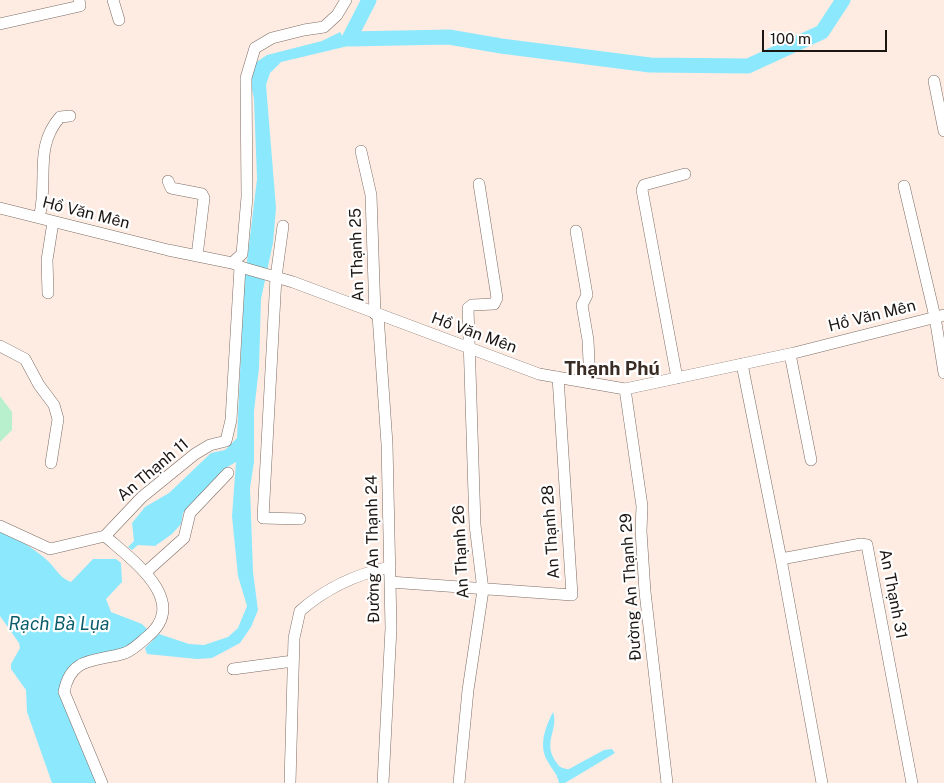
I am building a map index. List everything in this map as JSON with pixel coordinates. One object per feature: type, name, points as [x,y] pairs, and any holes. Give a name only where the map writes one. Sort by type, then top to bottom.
[{"type":"street","points":[[0,24],[80,6],[79,0]]},
{"type":"street","points":[[113,0],[119,20]]},
{"type":"street","points":[[238,266],[242,254],[247,197],[246,78],[255,48],[272,38],[324,27],[337,15],[346,0]]},
{"type":"street","points":[[934,81],[944,131]]},
{"type":"street","points":[[39,218],[43,204],[46,138],[60,117],[70,116]]},
{"type":"street","name":"An Thạnh 25","points":[[361,151],[371,195],[376,314]]},
{"type":"street","points":[[677,378],[642,190],[644,185],[685,174]]},
{"type":"street","points":[[168,181],[171,188],[202,194],[204,198],[197,256]]},
{"type":"street","name":"An Thạnh 26","points":[[459,783],[468,690],[483,590],[475,526],[468,308],[472,305],[494,304],[497,298],[479,184]]},
{"type":"street","points":[[904,186],[940,316],[944,373]]},
{"type":"street","name":"Hồ Văn Mên","points":[[0,208],[273,276],[539,374],[625,389],[790,354],[940,316]]},
{"type":"street","points":[[48,293],[47,260],[53,222]]},
{"type":"street","points":[[283,226],[273,276],[263,518],[300,519]]},
{"type":"street","points":[[576,231],[587,295],[582,305],[588,340],[590,383]]},
{"type":"street","name":"An Thạnh 11","points":[[105,536],[142,497],[195,454],[210,445],[226,441],[231,420],[238,266]]},
{"type":"street","name":"Đường An Thạnh 24","points":[[376,314],[387,444],[391,628],[383,783]]},
{"type":"street","points":[[0,346],[25,358],[39,385],[54,405],[58,419],[51,463]]},
{"type":"street","points":[[790,354],[811,460]]},
{"type":"street","points":[[742,364],[781,559],[822,783]]},
{"type":"street","name":"An Thạnh 28","points":[[483,590],[572,595],[558,378]]},
{"type":"street","name":"Đường An Thạnh 29","points":[[625,389],[642,506],[641,531],[645,592],[667,783]]},
{"type":"street","points":[[146,572],[184,538],[190,514],[228,473]]},
{"type":"street","points":[[0,526],[50,549],[105,536],[146,572],[162,599],[163,610],[158,628],[128,652],[83,663],[72,670],[67,678],[64,692],[102,783]]},
{"type":"street","name":"An Thạnh 31","points":[[781,559],[860,544],[867,545],[912,783]]},
{"type":"street","points":[[290,783],[294,638],[300,611],[328,591],[359,574],[390,567]]},
{"type":"street","points":[[390,582],[483,590]]},
{"type":"street","points":[[233,669],[293,661]]},
{"type":"green space","points":[[0,396],[12,412],[12,430],[0,442]]},
{"type":"water","points":[[340,32],[348,46],[281,62],[270,73],[266,85],[276,208],[273,243],[261,299],[259,368],[254,411],[254,462],[250,488],[253,572],[258,610],[251,627],[240,643],[212,658],[197,659],[147,654],[145,648],[159,634],[189,644],[204,645],[228,637],[238,628],[247,606],[238,576],[232,516],[236,462],[224,469],[183,513],[181,524],[172,534],[155,546],[138,545],[132,550],[128,547],[134,541],[132,523],[145,507],[169,493],[211,453],[225,450],[237,438],[244,286],[257,179],[254,99],[249,74],[255,63],[267,55],[322,41]]},
{"type":"water","name":"Rạch Bà Lụa","points":[[0,530],[37,552],[61,576],[71,582],[93,559],[116,559],[121,563],[122,582],[106,599],[111,612],[142,624],[149,631],[137,643],[63,678],[97,783],[52,783],[27,712],[26,690],[11,669],[11,664],[20,648],[19,643],[0,616]]},
{"type":"water","points":[[553,712],[554,725],[550,748],[556,762],[563,768],[569,769],[604,750],[612,749],[615,753],[565,783],[559,783],[543,750],[545,731]]},
{"type":"waterway","points":[[369,0],[349,39],[449,37],[501,46],[650,65],[748,66],[822,32],[843,0]]},
{"type":"district","name":"Thạnh Phú","points":[[612,369]]}]
